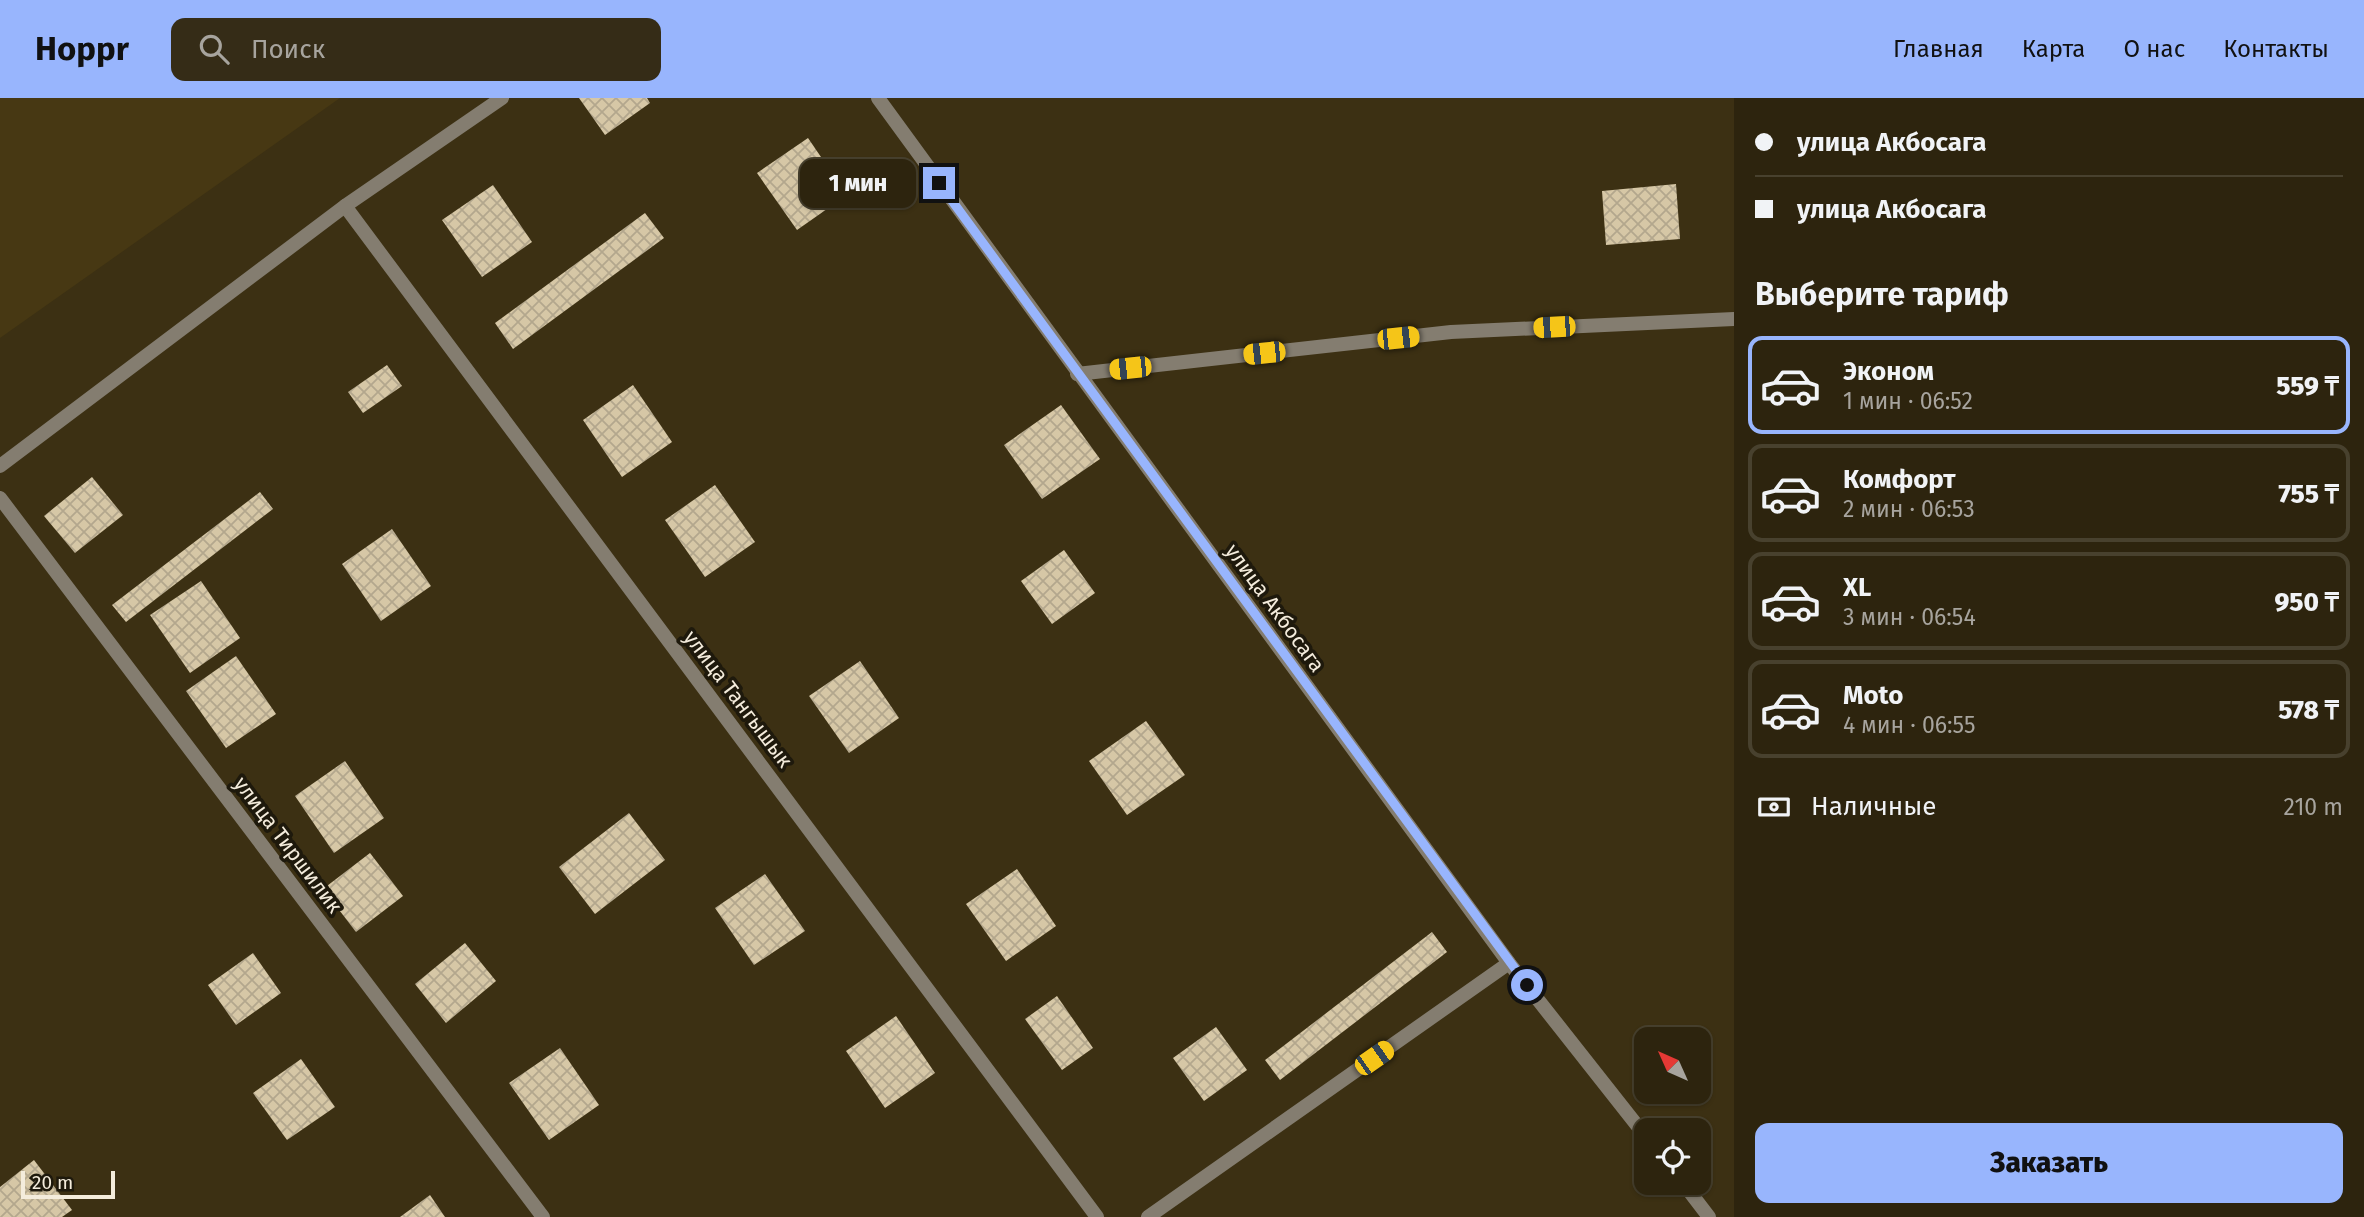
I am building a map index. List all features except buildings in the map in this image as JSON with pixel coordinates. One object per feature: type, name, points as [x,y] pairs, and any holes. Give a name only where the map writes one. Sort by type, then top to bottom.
[{"type":"street","points":[[0,466],[345,206],[502,98]]},
{"type":"street","name":"улица Акбосага","points":[[878,98],[1509,963],[1634,1122]]},
{"type":"street","name":"улица Тангышык","points":[[345,206],[1097,1217]]},
{"type":"street","points":[[1077,374],[1451,332],[1734,318]]},
{"type":"street","name":"улица Тиршилик","points":[[0,498],[543,1217]]},
{"type":"street","points":[[1148,1217],[1509,963]]},
{"type":"street","points":[[1692,1195],[1709,1217]]},
{"type":"shaded area","points":[[0,98],[340,98],[0,338]]},
{"type":"route","points":[[939,183],[1527,985]]}]
